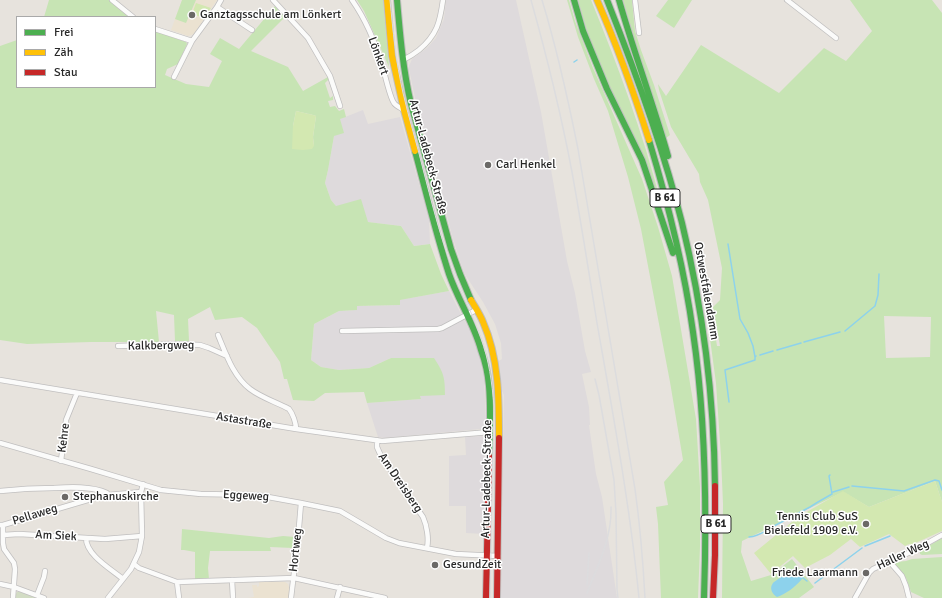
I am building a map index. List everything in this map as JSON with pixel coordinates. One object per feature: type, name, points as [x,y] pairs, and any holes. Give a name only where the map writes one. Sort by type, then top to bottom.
[{"type":"main road","name":"Artur-Ladebeck-Straße","points":[[386,0],[392,56],[404,110],[444,258],[454,285],[478,339],[485,365],[490,396],[486,598]]},
{"type":"main road","name":"Artur-Ladebeck-Straße","points":[[397,0],[406,83],[415,118],[458,271],[483,323],[491,347],[498,388],[498,556],[496,598]]},
{"type":"main road","name":"B 61","points":[[574,0],[583,31],[607,89],[642,160],[670,242],[678,271],[689,332],[696,384],[701,405]]},
{"type":"main road","name":"Ostwestfalendamm","points":[[597,0],[639,110],[657,166],[670,215],[680,262],[690,318],[701,405],[706,503],[704,598]]},
{"type":"main road","name":"Ostwestfalendamm","points":[[606,0],[649,111],[679,212],[697,296],[709,384],[714,450],[716,506],[713,598]]},
{"type":"main road","points":[[619,0],[666,146],[676,187],[679,212]]},
{"type":"street","points":[[112,0],[131,16]]},
{"type":"street","points":[[174,77],[192,41],[221,0]]},
{"type":"street","points":[[274,0],[308,38],[330,76],[340,106]]},
{"type":"street","name":"Lönkert","points":[[352,0],[362,16],[377,49],[393,103],[404,110]]},
{"type":"street","points":[[403,60],[408,58],[430,40],[435,33],[440,20],[443,0]]},
{"type":"street","points":[[635,0],[639,33]]},
{"type":"street","points":[[787,0],[836,38]]},
{"type":"street","points":[[217,7],[252,30]]},
{"type":"street","points":[[156,29],[192,41]]},
{"type":"street","points":[[342,331],[438,329],[476,310]]},
{"type":"street","points":[[218,335],[234,371],[240,379],[258,394],[289,409],[292,412],[296,429]]},
{"type":"street","name":"Kalkbergweg","points":[[118,346],[178,344],[200,345],[227,356]]},
{"type":"street","name":"Astastraße","points":[[0,380],[296,429],[377,440],[490,432]]},
{"type":"street","name":"Kehre","points":[[61,461],[66,420],[77,393]]},
{"type":"street","name":"Am Dreisberg","points":[[377,440],[377,447],[381,456],[426,523],[428,542],[427,548]]},
{"type":"street","name":"Eggeweg","points":[[0,443],[161,490],[201,494],[257,495],[336,510],[392,541],[456,554],[487,556]]},
{"type":"street","points":[[108,598],[134,564],[141,545],[141,492],[143,484]]},
{"type":"street","points":[[0,491],[27,488],[70,487],[98,490],[107,493],[108,495]]},
{"type":"street","name":"Pellaweg","points":[[1,525],[70,504],[108,495],[141,492]]},
{"type":"street","name":"Hortweg","points":[[291,598],[301,503]]},
{"type":"street","points":[[1,525],[4,549],[16,569],[13,598]]},
{"type":"street","name":"Am Siek","points":[[3,535],[19,534],[105,539],[142,536]]},
{"type":"street","name":"Haller Weg","points":[[855,598],[871,570],[942,536]]},
{"type":"street","name":"Am Siek","points":[[86,538],[88,547],[95,557],[124,579]]},
{"type":"street","name":"Artur-Ladebeck-Straße","points":[[487,556],[498,556]]},
{"type":"street","points":[[889,561],[902,576],[909,598]]},
{"type":"street","points":[[134,564],[140,568],[177,582],[294,578],[385,598]]},
{"type":"street","points":[[37,595],[44,577],[44,571]]},
{"type":"street","points":[[232,580],[233,598]]},
{"type":"street","points":[[177,582],[179,598]]},
{"type":"street","points":[[0,584],[14,587],[44,598]]},
{"type":"street","points":[[337,598],[340,587]]},
{"type":"shaded area","name":"Ganztagsschule am Lönkert","points":[[182,0],[217,0],[194,34],[188,36],[171,30]]},
{"type":"shaded area","points":[[446,0],[516,0],[541,112],[567,261],[575,293],[585,351],[591,372],[582,374],[589,407],[589,425],[596,474],[602,497],[617,598],[501,598],[504,395],[502,391],[499,361],[502,359],[501,343],[495,324],[464,273],[453,239],[431,154],[418,112],[409,69],[412,59],[427,48],[436,38],[444,19]]},
{"type":"shaded area","points":[[363,110],[368,124],[400,117],[429,219],[430,244],[414,246],[401,226],[368,222],[336,206],[331,200],[325,183],[334,136],[340,119]]},
{"type":"shaded area","points":[[449,291],[470,331],[478,350],[484,378],[486,425],[481,429],[384,438],[378,437],[367,403],[421,399],[420,396],[391,358],[369,368],[339,370],[321,367],[311,360],[314,324],[339,311],[356,310],[357,306],[399,305],[399,300]]},
{"type":"shaded area","points":[[482,436],[485,439],[484,534],[466,533],[466,506],[449,506],[449,456],[466,455],[465,437]]},
{"type":"shaded area","points":[[259,582],[285,582],[289,587],[289,598],[248,598],[254,597],[252,585],[257,585],[257,587],[259,586]]},
{"type":"green space","points":[[49,0],[109,0],[128,16],[44,16]]},
{"type":"green space","points":[[182,0],[196,0],[186,23],[175,19]]},
{"type":"green space","points":[[357,0],[383,0],[389,67],[364,11]]},
{"type":"green space","points":[[567,0],[569,0],[575,21],[593,68],[642,179],[672,276],[696,419],[700,487],[698,598],[661,598],[656,507],[668,505],[664,482],[683,460],[641,229],[628,177],[608,111],[578,37]]},
{"type":"green space","points":[[578,0],[591,0],[629,100],[661,203],[592,48]]},
{"type":"green space","points":[[623,0],[632,0],[635,31],[670,135],[666,138],[633,34]]},
{"type":"green space","points":[[668,0],[692,0],[674,28],[656,16]]},
{"type":"green space","points":[[850,0],[932,0],[942,13],[942,502],[935,481],[869,507],[843,492],[742,541],[741,552],[751,581],[771,575],[792,559],[814,587],[799,598],[722,598],[723,504],[721,457],[716,383],[706,309],[711,308],[717,346],[720,346],[713,307],[720,300],[722,268],[708,200],[700,182],[699,174],[671,127],[658,84],[666,96],[701,45],[779,93],[824,48],[846,61],[872,31]],"holes":[[[884,316],[931,317],[930,357],[886,358]]]},
{"type":"green space","points":[[196,3],[211,8],[204,18],[192,14]]},
{"type":"green space","points":[[275,6],[285,17],[251,51],[288,67],[303,91],[328,77],[329,79],[325,83],[330,98],[333,96],[333,100],[328,101],[330,107],[335,106],[339,111],[344,109],[346,117],[340,119],[344,133],[334,136],[325,183],[331,200],[336,206],[361,199],[368,222],[401,226],[414,246],[430,244],[449,291],[400,300],[400,305],[357,306],[357,310],[339,311],[314,324],[311,360],[321,367],[339,370],[369,368],[391,358],[434,358],[443,376],[445,395],[420,396],[421,399],[367,403],[364,392],[325,393],[314,401],[293,400],[287,379],[284,379],[280,362],[257,328],[242,317],[215,320],[210,307],[188,319],[189,341],[175,341],[174,315],[156,311],[159,342],[27,344],[0,340],[0,46],[16,40],[16,88],[156,88],[156,31],[186,42],[187,44],[178,64],[167,69],[165,75],[186,84],[209,87],[222,61],[210,54],[220,38],[239,49]],"holes":[[[296,111],[316,116],[313,137],[314,146],[293,126]]]},
{"type":"green space","points":[[296,111],[316,116],[313,137],[314,146],[312,149],[292,149],[293,126]]},
{"type":"green space","name":"Tennis Club SuS Bielefeld 1909 e.V.","points":[[935,481],[942,502],[942,531],[911,545],[909,544],[905,546],[889,534],[860,547],[851,539],[830,555],[805,568],[793,556],[771,574],[754,553],[798,517],[843,491],[869,507]]},
{"type":"green space","points":[[182,529],[269,538],[283,536],[295,537],[293,548],[270,547],[271,551],[210,551],[208,568],[209,579],[195,579],[195,552],[181,550]]},
{"type":"green space","points":[[942,538],[942,554],[920,554],[922,550]]},
{"type":"green space","points":[[942,557],[942,598],[924,598],[911,592],[906,578],[895,564],[896,562],[912,559]]},
{"type":"green space","points":[[17,592],[20,592],[37,598],[16,598]]},
{"type":"water","points":[[792,569],[800,575],[802,579],[790,590],[777,597],[772,591],[771,587],[773,583]]},
{"type":"waterway","points":[[728,244],[740,319],[748,333],[755,357]]},
{"type":"waterway","points":[[845,331],[875,306],[878,295],[879,274]]},
{"type":"waterway","points":[[804,342],[840,332]]},
{"type":"waterway","points":[[777,350],[801,343]]},
{"type":"waterway","points":[[760,355],[773,351]]},
{"type":"waterway","points":[[729,402],[725,370],[755,360],[756,356]]},
{"type":"waterway","points":[[774,526],[832,494],[830,475]]},
{"type":"waterway","points":[[852,486],[904,491],[935,480],[939,481],[942,490]]},
{"type":"waterway","points":[[833,492],[849,487]]},
{"type":"waterway","points":[[749,537],[758,535],[773,527]]},
{"type":"waterway","points":[[865,546],[890,536]]},
{"type":"waterway","points":[[815,583],[862,548]]},
{"type":"waterway","points":[[800,577],[807,581]]},
{"type":"tram line","points":[[390,0],[395,46],[401,81],[432,204],[450,262],[481,338],[490,372],[494,406],[490,598]]},
{"type":"railway","points":[[531,0],[543,43],[572,172],[621,460],[639,598]]},
{"type":"railway","points":[[542,0],[562,74],[578,149],[635,489],[645,598]]},
{"type":"railway","points":[[595,379],[614,480],[618,598]]},
{"type":"railway","points":[[587,593],[600,562],[607,540],[611,518],[611,507]]},
{"type":"railway","points":[[587,585],[589,553]]},
{"type":"traffic: fast","points":[[397,0],[404,65],[411,104],[451,249],[471,300]]},
{"type":"traffic: fast","points":[[574,0],[583,31],[607,89],[642,160],[673,253]]},
{"type":"traffic: fast","points":[[607,0],[658,138],[682,223],[696,288],[706,353],[710,386],[715,486]]},
{"type":"traffic: fast","points":[[619,0],[668,156]]},
{"type":"traffic: fast","points":[[649,140],[663,187],[680,259],[689,308],[701,398],[705,498],[704,598]]},
{"type":"traffic: fast","points":[[415,151],[435,228],[449,274],[478,340],[485,363],[490,395],[489,456]]},
{"type":"traffic: slow","points":[[387,0],[392,56],[415,151]]},
{"type":"traffic: slow","points":[[597,0],[625,69],[649,140]]},
{"type":"traffic: slow","points":[[471,300],[482,319],[495,364],[499,408],[499,438]]},
{"type":"traffic: jam","points":[[497,598],[499,438]]},
{"type":"traffic: jam","points":[[486,598],[489,456]]},
{"type":"traffic: jam","points":[[713,598],[715,555],[715,486]]},
{"type":"place","name":"Ganztagsschule am Lönkert","points":[[192,15]]},
{"type":"place","name":"Carl Henkel","points":[[488,165]]},
{"type":"place","name":"Stephanuskirche","points":[[65,497]]},
{"type":"place","name":"Tennis Club SuS Bielefeld 1909 e.V.","points":[[866,524]]},
{"type":"place","name":"GesundZeit","points":[[435,565]]},
{"type":"place","name":"Friede Laarmann","points":[[866,573]]}]
